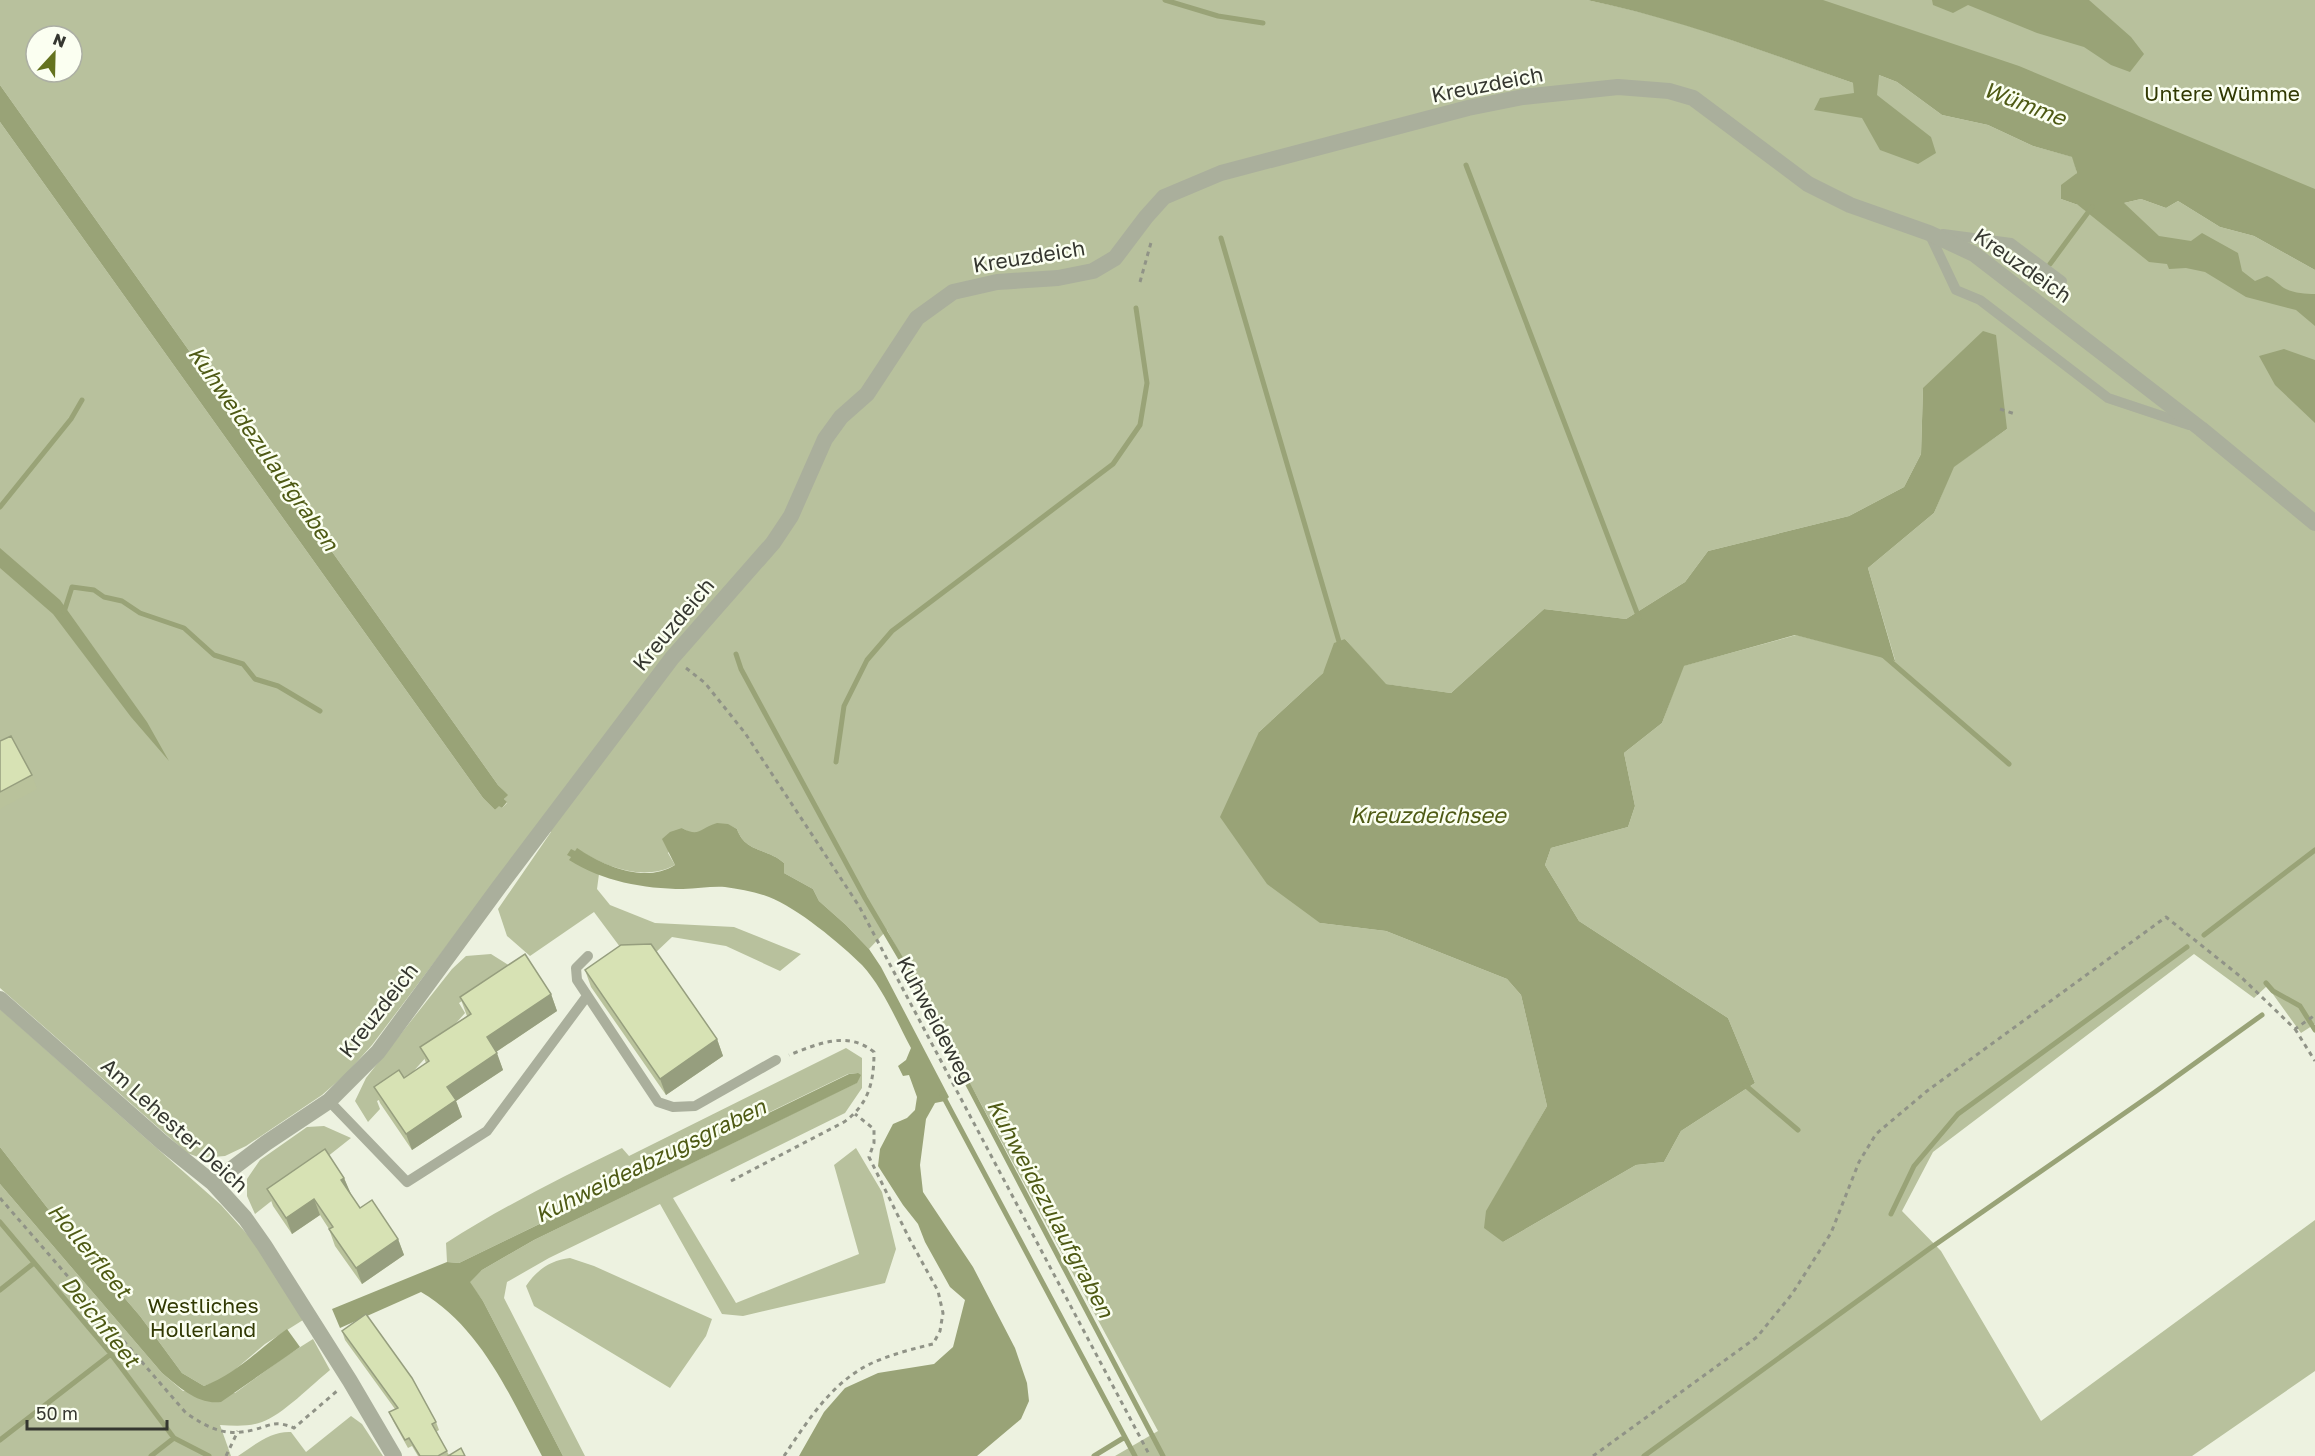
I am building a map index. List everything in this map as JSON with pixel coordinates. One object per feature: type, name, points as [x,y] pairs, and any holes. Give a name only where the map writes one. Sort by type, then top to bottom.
[{"type":"street","name":"Kreuzdeich","points":[[213,1183],[329,1101],[378,1053],[499,887],[672,658],[773,543],[791,516],[825,439],[841,417],[867,394],[917,318],[953,292],[997,282],[1058,278],[1093,271],[1115,258],[1164,197],[1221,173],[1468,108],[1523,97],[1618,87],[1669,91],[1693,98],[1808,184],[1850,205],[1929,233],[1974,254],[2201,429],[2315,523]]},
{"type":"street","name":"Am Lehester Deich","points":[[0,999],[162,1143],[213,1183],[245,1218],[350,1381],[394,1456]]},
{"type":"lane","points":[[1929,233],[2011,243],[2062,281]]},
{"type":"lane","points":[[1929,233],[1956,290],[1980,300],[2108,398],[2201,429]]},
{"type":"lane","points":[[588,956],[576,968],[577,980],[658,1102],[673,1107],[695,1106],[776,1060]]},
{"type":"lane","points":[[329,1101],[407,1182],[487,1131],[587,996]]},
{"type":"path","points":[[2000,409],[2015,414]]},
{"type":"path","name":"Kuhweideweg","points":[[672,658],[705,683],[744,733],[859,906],[1150,1456]]},
{"type":"path","points":[[1593,1456],[1757,1337],[1792,1294],[1831,1233],[1859,1162],[1876,1134],[1927,1091],[2166,917],[2241,977],[2295,1029],[2315,1061]]},
{"type":"path","points":[[2295,1029],[2315,1015]]},
{"type":"path","points":[[732,1181],[855,1114],[870,1092],[874,1052],[864,1044],[845,1039],[826,1041],[776,1060]]},
{"type":"path","points":[[784,1456],[816,1409],[843,1382],[870,1364],[933,1344],[940,1331],[943,1313],[938,1291],[871,1164],[869,1157],[874,1143],[874,1129],[855,1114]]},
{"type":"path","points":[[0,1198],[186,1413],[209,1429],[250,1431],[278,1422],[294,1428],[350,1381]]},
{"type":"path","points":[[226,1456],[238,1431]]},
{"type":"green space","points":[[0,0],[1587,0],[1689,26],[1853,83],[1879,75],[1897,82],[1942,115],[1988,125],[2033,146],[2073,157],[2077,173],[2061,199],[2078,205],[2124,203],[2141,199],[2166,208],[2178,201],[2220,227],[2254,236],[2315,270],[2315,1024],[2301,1033],[2267,986],[2254,998],[2194,954],[1933,1152],[1902,1211],[1941,1251],[2041,1421],[2315,1220],[2315,1371],[2192,1456],[1115,1456],[1158,1431],[887,930],[869,949],[819,901],[813,889],[784,873],[784,863],[751,846],[745,842],[737,829],[724,824],[714,825],[693,834],[682,828],[668,853],[675,865],[663,870],[638,872],[625,870],[577,849],[570,859],[599,874],[597,889],[610,905],[655,923],[734,927],[801,954],[780,971],[726,946],[672,937],[653,955],[626,955],[594,912],[530,956],[507,936],[498,909],[551,832],[540,822],[372,1045],[346,1074],[322,1095],[246,1146],[225,1156],[201,1158],[187,1153],[0,988],[0,122],[483,798],[495,810],[499,805],[502,808],[507,803],[504,799],[507,795],[0,85]],"holes":[[[1923,388],[2007,429],[1953,467],[1934,513],[1868,568],[1895,660],[1796,635],[1683,666],[1662,723],[1624,753],[1635,806],[1628,827],[1551,848],[1545,865],[1579,921],[1728,1018],[1755,1083],[1681,1131],[1664,1162],[1636,1165],[1503,1242],[1487,1211],[1547,1106],[1521,995],[1507,979],[1386,931],[1320,923],[1259,732],[1323,673],[1345,639],[1385,684],[1451,693],[1544,609],[1626,619],[1685,582],[1708,551],[1849,516],[1904,487],[1921,454]]]},
{"type":"green space","name":"Untere Wümme","points":[[1686,0],[2315,0],[2315,228]]},
{"type":"green space","points":[[491,954],[513,968],[459,1003],[465,1013],[397,1090],[377,1101],[380,1109],[368,1122],[355,1101],[366,1078],[452,969],[466,956]]},
{"type":"green space","name":"Westliches Hollerland","points":[[0,1009],[221,1205],[256,1244],[303,1320],[265,1344],[224,1379],[204,1386],[182,1373],[140,1316],[49,1210],[0,1147]]},
{"type":"green space","points":[[846,1048],[862,1058],[862,1088],[845,1113],[673,1198],[736,1303],[859,1254],[834,1165],[856,1148],[882,1192],[896,1249],[885,1283],[743,1316],[722,1314],[660,1204],[549,1258],[507,1282],[504,1298],[585,1456],[563,1456],[483,1301],[469,1282],[482,1270],[534,1240],[856,1083],[857,1073],[848,1074],[459,1263],[447,1262],[446,1243],[510,1205],[622,1148],[629,1156]]},
{"type":"green space","points":[[324,1126],[351,1138],[255,1214],[247,1196],[247,1179],[260,1160],[307,1127]]},
{"type":"green space","points":[[0,1184],[162,1373],[183,1391],[235,1393],[313,1339],[330,1370],[270,1419],[257,1424],[220,1425],[231,1456],[0,1456]]},
{"type":"green space","points":[[570,1258],[594,1266],[712,1319],[706,1336],[670,1388],[534,1306],[526,1286],[539,1271],[550,1264]]},
{"type":"green space","points":[[351,1416],[362,1424],[383,1456],[238,1456],[263,1440],[284,1432],[291,1432],[306,1452]]},
{"type":"water","name":"Wümme","points":[[1587,0],[1823,0],[2019,66],[2315,189],[2315,270],[2254,236],[2220,227],[2178,201],[2166,208],[2141,199],[2124,203],[2159,236],[2191,241],[2202,233],[2238,253],[2242,271],[2255,281],[2267,276],[2288,290],[2315,294],[2315,326],[2296,310],[2246,297],[2205,272],[2186,268],[2169,269],[2167,264],[2149,262],[2078,205],[2061,199],[2061,185],[2077,173],[2072,157],[2033,146],[1988,125],[1942,115],[1897,82],[1879,75],[1877,95],[1931,137],[1936,153],[1918,164],[1880,150],[1862,118],[1814,110],[1820,98],[1854,93],[1853,83],[1689,26]]},
{"type":"water","points":[[1932,0],[2089,0],[2131,37],[2144,54],[2130,72],[2111,65],[2084,47],[2037,33],[1968,5],[1953,13],[1933,5]]},
{"type":"water","points":[[0,85],[498,785],[508,795],[504,799],[507,802],[502,808],[499,806],[495,810],[483,798],[0,122]]},
{"type":"water","name":"Kreuzdeichsee","points":[[1983,331],[1996,335],[2007,429],[1954,467],[1934,513],[1868,568],[1895,661],[1795,635],[1684,666],[1662,723],[1624,753],[1635,806],[1628,827],[1551,848],[1545,865],[1579,921],[1728,1018],[1755,1083],[1681,1131],[1664,1162],[1636,1165],[1503,1242],[1484,1228],[1486,1211],[1547,1106],[1521,995],[1507,979],[1386,931],[1320,923],[1267,884],[1220,817],[1259,732],[1323,673],[1334,643],[1345,639],[1386,684],[1451,693],[1544,609],[1626,619],[1685,582],[1708,551],[1849,516],[1904,487],[1921,454],[1923,388]]},
{"type":"water","points":[[2284,349],[2315,360],[2315,423],[2275,385],[2259,356]]},
{"type":"water","points":[[0,548],[60,600],[147,722],[169,761],[131,717],[53,614],[0,568]]},
{"type":"water","points":[[717,823],[728,824],[737,829],[745,842],[778,858],[784,863],[784,873],[813,889],[819,901],[869,949],[881,967],[949,1097],[945,1101],[935,1103],[926,1119],[920,1165],[923,1192],[973,1267],[1015,1348],[1027,1383],[1029,1401],[1021,1419],[977,1456],[799,1456],[824,1412],[845,1388],[878,1373],[934,1364],[953,1347],[965,1300],[950,1287],[925,1242],[918,1224],[878,1166],[880,1149],[893,1124],[907,1118],[915,1110],[917,1097],[909,1075],[903,1076],[898,1066],[906,1060],[911,1048],[883,994],[862,965],[818,927],[769,897],[725,887],[668,889],[638,885],[595,873],[569,860],[571,857],[567,855],[571,849],[575,851],[577,848],[612,866],[638,873],[651,873],[675,865],[662,839],[670,832],[682,828],[696,832]]},
{"type":"water","points":[[849,1074],[861,1075],[857,1083],[534,1240],[482,1270],[470,1282],[483,1301],[563,1456],[542,1456],[505,1387],[477,1343],[461,1324],[421,1292],[340,1328],[332,1309],[447,1262],[459,1263]]},
{"type":"water","points":[[0,1147],[49,1210],[140,1316],[182,1373],[204,1386],[237,1368],[287,1329],[300,1347],[221,1402],[204,1401],[182,1389],[162,1373],[0,1184]]},
{"type":"building","points":[[11,736],[32,775],[0,792],[0,741]]},
{"type":"building","points":[[651,944],[717,1039],[660,1079],[585,970],[621,945]]},
{"type":"building","points":[[525,954],[551,994],[487,1037],[497,1053],[447,1087],[456,1100],[406,1134],[374,1087],[399,1070],[404,1078],[429,1061],[420,1047],[471,1014],[460,997]]},
{"type":"building","points":[[325,1149],[344,1178],[341,1180],[360,1208],[372,1200],[398,1239],[356,1268],[329,1229],[333,1227],[314,1199],[286,1218],[267,1189]]},
{"type":"building","points":[[366,1314],[412,1378],[436,1422],[432,1424],[447,1451],[438,1456],[420,1456],[409,1438],[405,1440],[389,1412],[398,1408],[342,1331]]},
{"type":"building","points":[[461,1448],[465,1456],[448,1456]]},
{"type":"waterway","points":[[1165,0],[1218,16],[1263,23]]},
{"type":"waterway","points":[[1466,165],[1639,618]]},
{"type":"waterway","points":[[2050,264],[2092,207]]},
{"type":"waterway","points":[[1221,238],[1340,645]]},
{"type":"waterway","points":[[836,762],[844,706],[867,660],[892,631],[1113,464],[1140,425],[1147,383],[1136,308]]},
{"type":"waterway","points":[[0,507],[71,419],[82,400]]},
{"type":"waterway","points":[[64,612],[72,587],[94,590],[104,597],[122,601],[140,613],[184,628],[214,655],[243,664],[255,679],[278,686],[320,711]]},
{"type":"waterway","name":"Kuhweidezulaufgraben","points":[[736,654],[741,669],[865,898],[911,976],[1163,1456]]},
{"type":"waterway","points":[[1883,655],[2009,764]]},
{"type":"waterway","points":[[2204,935],[2315,850]]},
{"type":"waterway","points":[[1891,1214],[1914,1166],[1958,1114],[2187,947]]},
{"type":"waterway","name":"Kuhweidezulaufgraben","points":[[2266,983],[2273,991],[2300,1006],[2315,1030]]},
{"type":"waterway","points":[[1644,1456],[1929,1249],[2262,1015]]},
{"type":"waterway","points":[[1745,1085],[1798,1130]]},
{"type":"waterway","name":"Kuhweideabzugsgraben","points":[[942,1094],[1135,1456]]},
{"type":"waterway","name":"Deichfleet","points":[[0,1222],[111,1354],[174,1438],[209,1456]]},
{"type":"waterway","points":[[0,1290],[34,1263]]},
{"type":"waterway","points":[[0,1440],[111,1354]]},
{"type":"waterway","points":[[1094,1456],[1125,1437]]},
{"type":"waterway","points":[[151,1456],[174,1438]]},
{"type":"water label","name":"Hollerfleet","points":[[90,1250]]}]
